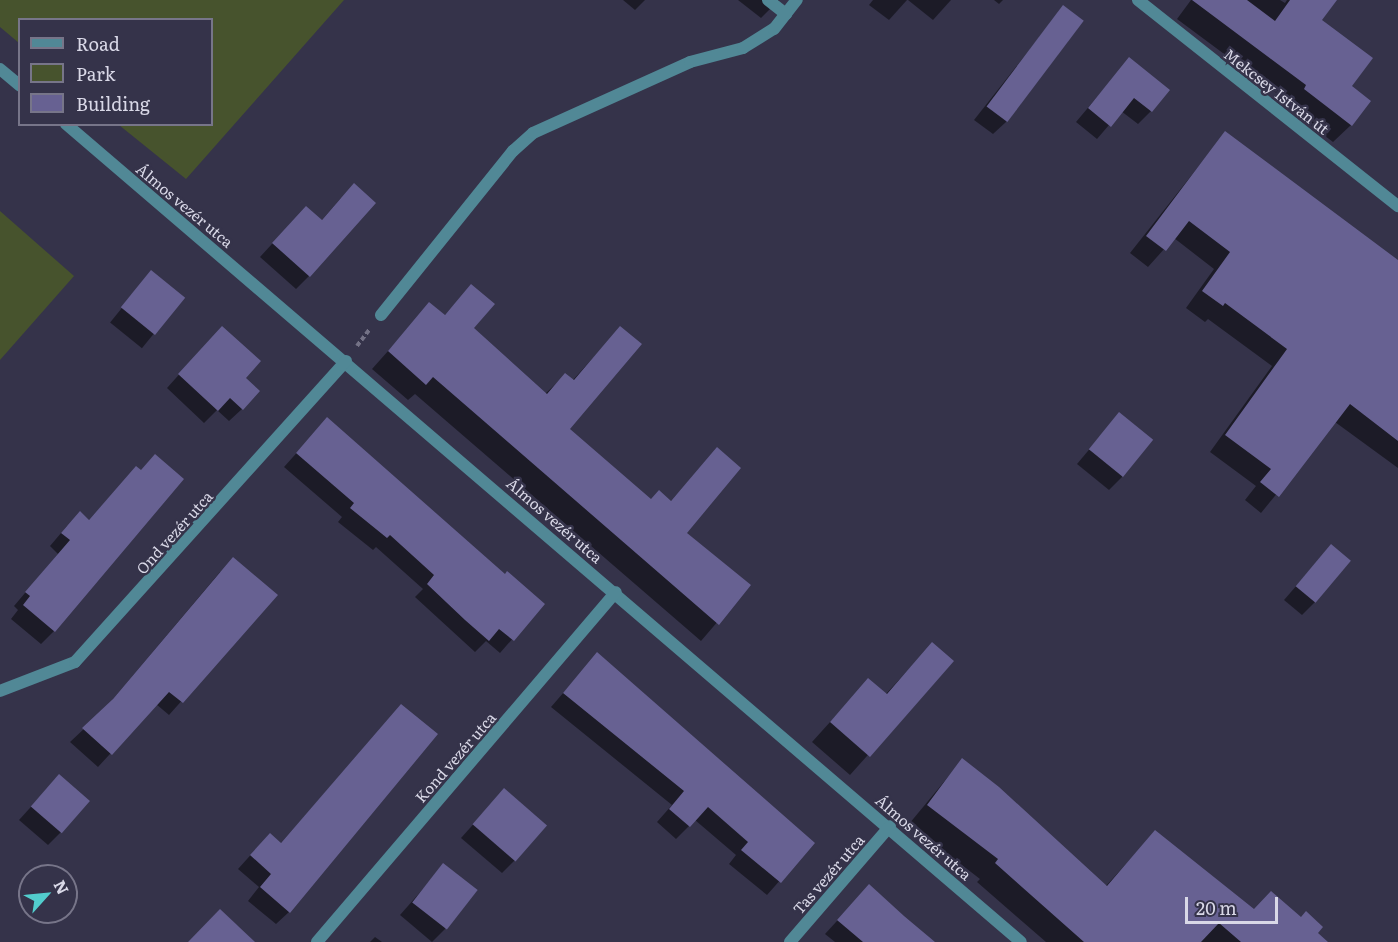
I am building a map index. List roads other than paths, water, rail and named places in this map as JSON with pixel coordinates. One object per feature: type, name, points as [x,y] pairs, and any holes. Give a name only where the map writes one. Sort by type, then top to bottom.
[{"type":"street","points":[[768,0],[786,14]]},
{"type":"street","points":[[381,315],[513,150],[533,133],[690,62],[743,48],[774,29],[797,0]]},
{"type":"street","name":"Mekcsey István út","points":[[1138,0],[1398,206]]},
{"type":"street","points":[[0,69],[18,84]]},
{"type":"street","name":"Álmos vezér utca","points":[[68,126],[890,826],[1021,942]]},
{"type":"street","name":"Ond vezér utca","points":[[0,691],[75,662],[346,361]]},
{"type":"street","name":"Kond vezér utca","points":[[317,942],[616,592]]},
{"type":"street","name":"Tas vezér utca","points":[[790,942],[890,826]]}]
